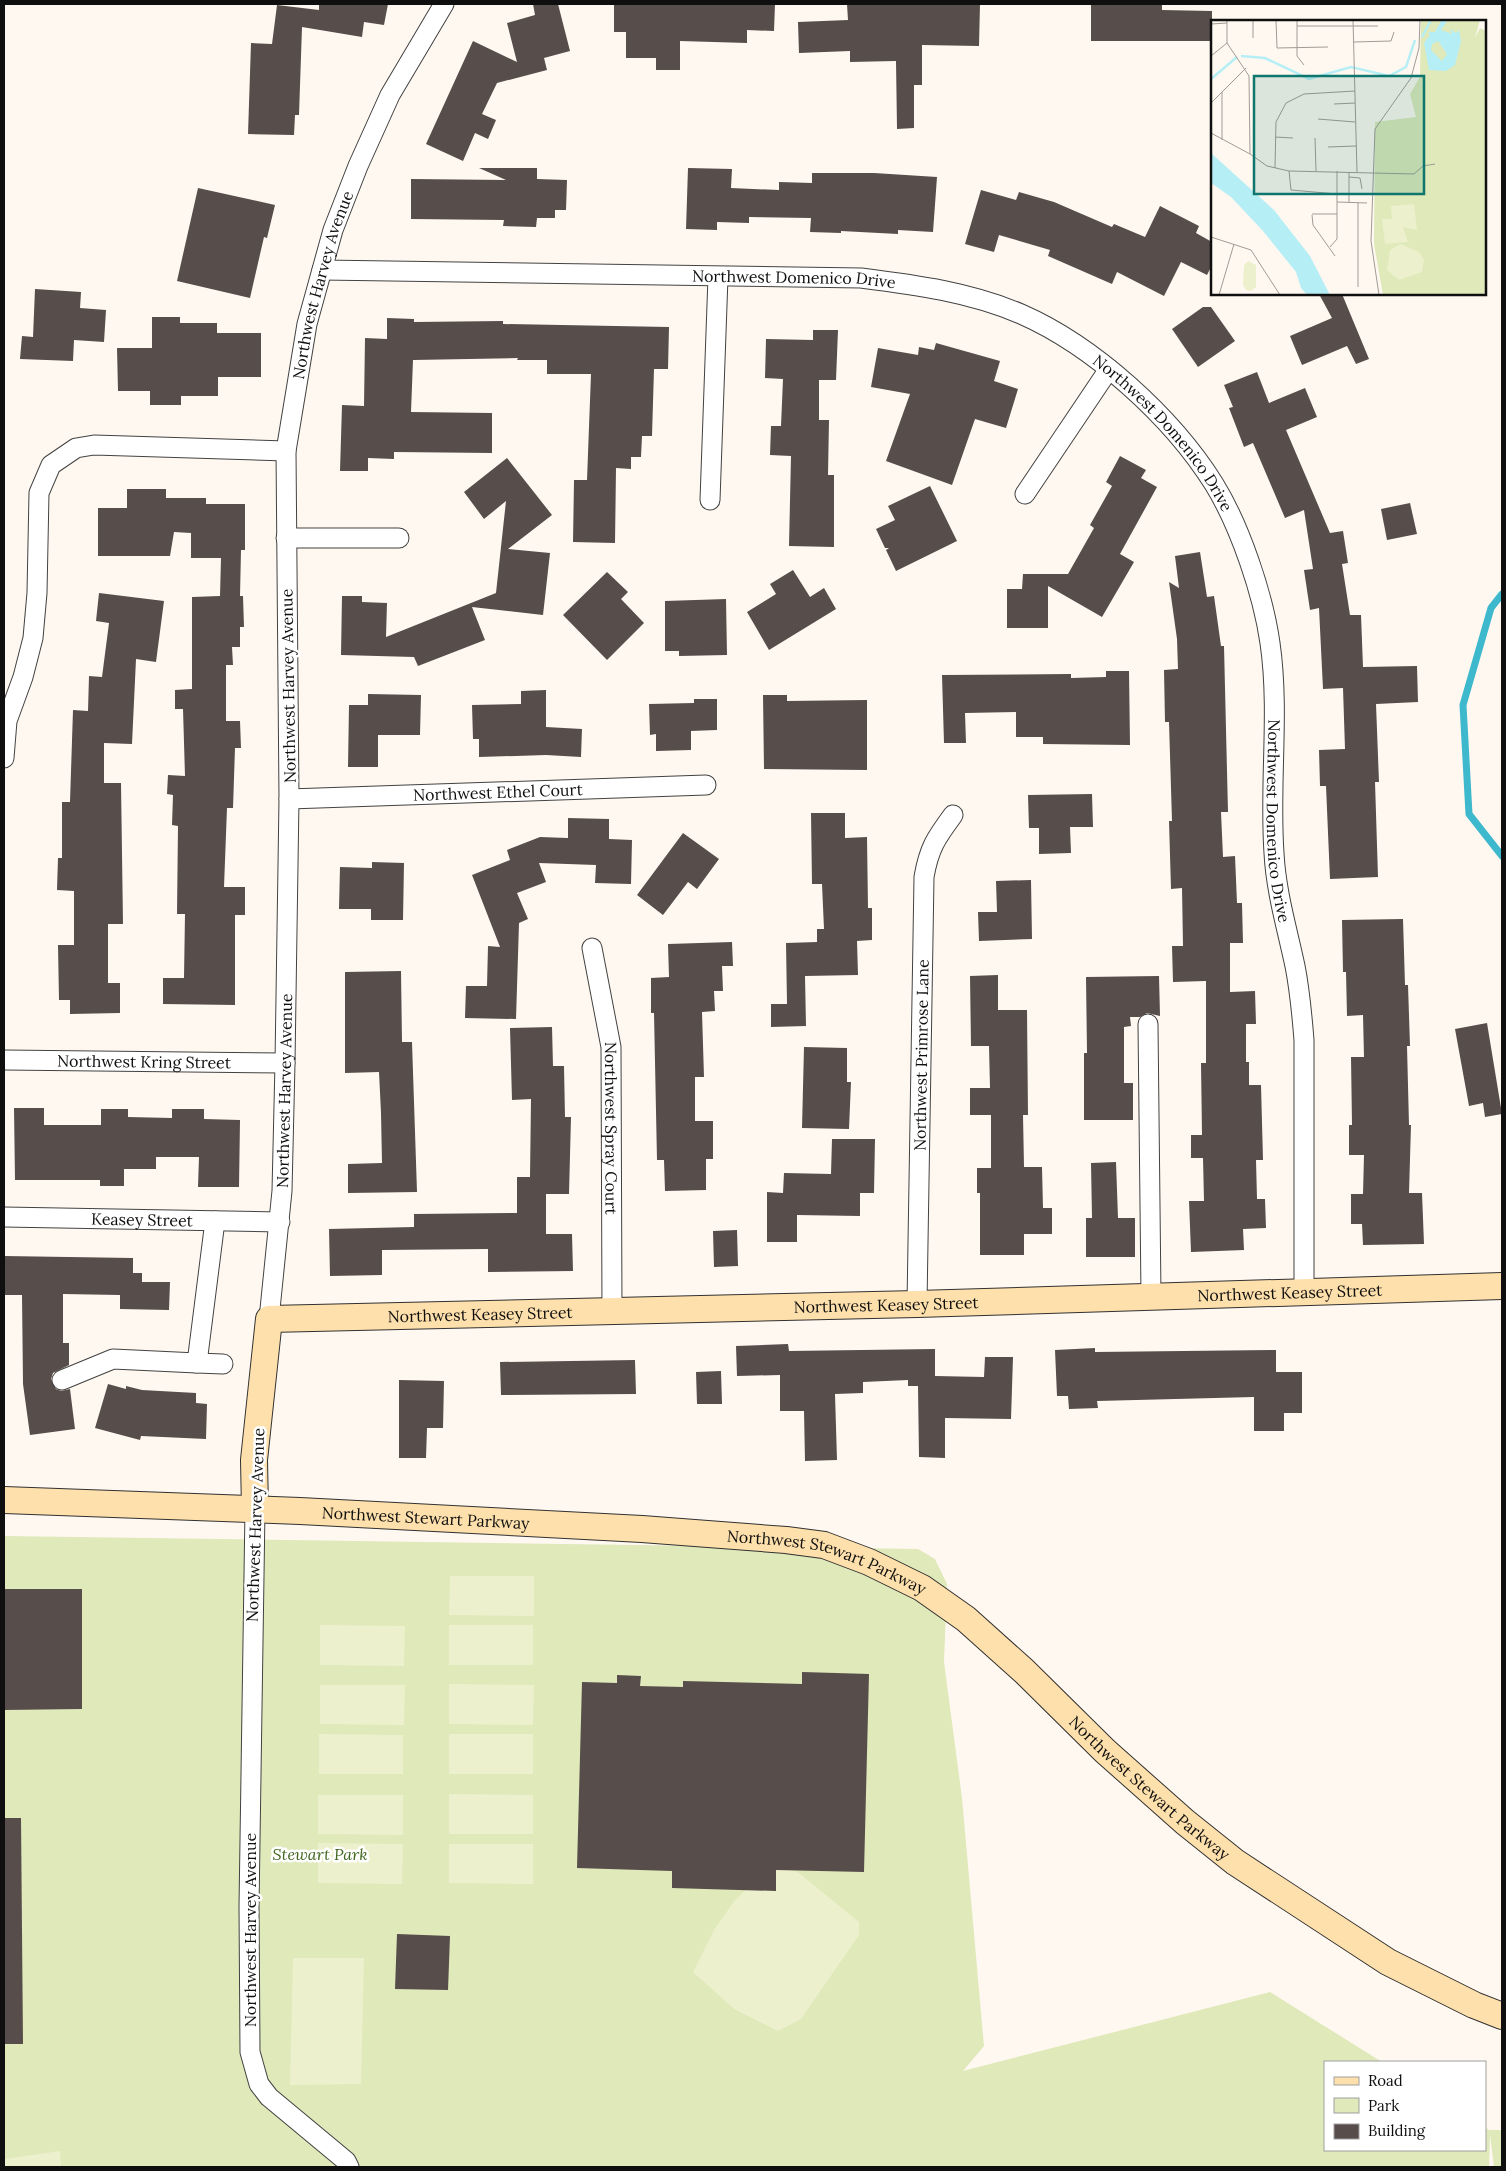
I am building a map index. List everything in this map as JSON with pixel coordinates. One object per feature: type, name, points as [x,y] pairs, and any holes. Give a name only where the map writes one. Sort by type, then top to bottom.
[{"type":"main road","name":"Northwest Keasey Street","points":[[269,1319],[917,1304],[1502,1286]]},
{"type":"main road","name":"Northwest Harvey Avenue","points":[[255,1509],[254,1460],[269,1319]]},
{"type":"main road","name":"Northwest Stewart Parkway","points":[[4,1500],[255,1509],[632,1529],[786,1540],[824,1545],[869,1562],[922,1588],[966,1619],[1024,1671],[1106,1751],[1186,1822],[1236,1862],[1388,1962],[1502,2016]]},
{"type":"street","name":"Northwest Harvey Avenue","points":[[269,1319],[280,1222],[285,1063],[290,799],[286,451],[307,324],[333,230],[358,166],[390,95],[444,4]]},
{"type":"street","name":"Northwest Domenico Drive","points":[[322,270],[861,278],[920,285],[963,295],[1021,314],[1052,330],[1067,338],[1109,369],[1154,409],[1187,446],[1215,485],[1240,540],[1260,595],[1270,644],[1274,695],[1272,802],[1274,855],[1278,897],[1301,1002],[1304,1040],[1304,1291]]},
{"type":"street","points":[[710,500],[718,277]]},
{"type":"street","points":[[1025,494],[1109,369]]},
{"type":"street","points":[[4,758],[7,721],[23,677],[33,638],[37,593],[37,510],[39,492],[51,464],[76,448],[94,445],[286,451]]},
{"type":"street","points":[[286,538],[399,538]]},
{"type":"street","name":"Northwest Ethel Court","points":[[290,799],[706,785]]},
{"type":"street","name":"Northwest Primrose Lane","points":[[917,1304],[924,876],[928,855],[936,838],[953,815]]},
{"type":"street","name":"Northwest Spray Court","points":[[592,948],[611,1047],[612,1312]]},
{"type":"street","points":[[1148,1024],[1151,1296]]},
{"type":"street","name":"Northwest Kring Street","points":[[4,1060],[285,1063]]},
{"type":"street","name":"Keasey Street","points":[[4,1217],[280,1222]]},
{"type":"street","points":[[197,1363],[214,1221]]},
{"type":"street","points":[[62,1380],[113,1359],[223,1364]]},
{"type":"street","name":"Northwest Harvey Avenue","points":[[255,1509],[248,1908],[250,2052],[259,2084],[269,2097],[346,2161],[348,2167]]},
{"type":"green space","name":"Stewart Park","points":[[4,1536],[918,1549],[935,1559],[947,1584],[944,1662],[962,1798],[984,2046],[963,2071],[1270,1992],[1380,2061],[1324,2061],[1324,2151],[1486,2151],[1486,2128],[1489,2130],[1502,2130],[1502,2167],[1494,2167],[1490,2135],[1489,2167],[4,2167]]},
{"type":"green space","points":[[450,1576],[534,1576],[534,1616],[449,1615]]},
{"type":"green space","points":[[320,1625],[405,1626],[404,1666],[320,1665]]},
{"type":"green space","points":[[449,1625],[533,1625],[533,1665],[449,1665]]},
{"type":"green space","points":[[449,1684],[534,1685],[533,1725],[449,1724]]},
{"type":"green space","points":[[320,1685],[405,1685],[404,1725],[320,1724]]},
{"type":"green space","points":[[319,1734],[403,1735],[403,1774],[319,1774]]},
{"type":"green space","points":[[449,1734],[533,1734],[533,1774],[449,1774]]},
{"type":"green space","points":[[449,1794],[533,1795],[533,1834],[449,1834]]},
{"type":"green space","points":[[318,1795],[403,1795],[403,1835],[318,1834]]},
{"type":"green space","points":[[318,1843],[403,1844],[402,1884],[318,1883]]},
{"type":"green space","points":[[449,1844],[533,1844],[533,1884],[449,1883]]},
{"type":"green space","points":[[774,1864],[799,1873],[859,1922],[859,1935],[801,2019],[778,2031],[734,2009],[693,1972],[714,1930],[735,1900]]},
{"type":"green space","points":[[293,1958],[364,1958],[361,2084],[290,2085]]},
{"type":"green space","points":[[60,2151],[61,2167],[4,2167],[4,2159]]},
{"type":"building","points":[[319,4],[388,4],[384,25],[364,22],[362,37],[302,27],[299,115],[295,115],[294,135],[248,134],[251,43],[272,44],[277,5],[319,10]]},
{"type":"building","points":[[533,4],[558,4],[570,51],[544,58],[547,70],[497,83],[482,114],[496,120],[488,139],[475,133],[463,161],[426,144],[473,41],[517,62],[507,23],[535,15]]},
{"type":"building","points":[[614,4],[775,4],[774,31],[747,30],[747,43],[680,41],[680,70],[656,70],[656,58],[626,58],[626,32],[614,32]]},
{"type":"building","points":[[847,4],[980,4],[979,46],[922,45],[922,85],[914,85],[914,128],[897,129],[896,61],[850,62],[850,51],[799,53],[798,22],[848,20]]},
{"type":"building","points":[[1091,4],[1162,4],[1162,10],[1212,11],[1211,41],[1091,41]]},
{"type":"building","points":[[479,168],[537,168],[537,179],[567,180],[566,210],[555,210],[555,218],[537,218],[536,227],[503,226],[504,220],[411,219],[411,179],[506,180]]},
{"type":"building","points":[[688,168],[732,169],[731,188],[779,190],[779,182],[812,183],[812,173],[874,173],[937,177],[933,232],[898,230],[898,234],[841,231],[841,233],[810,232],[811,218],[749,217],[749,223],[717,222],[717,230],[686,229]]},
{"type":"building","points":[[198,188],[275,205],[267,238],[264,237],[250,298],[177,281]]},
{"type":"building","points":[[981,190],[1016,200],[1019,192],[1054,202],[1112,227],[1114,224],[1145,237],[1160,206],[1199,226],[1196,233],[1211,241],[1211,267],[1207,275],[1181,262],[1164,296],[1117,272],[1112,284],[1048,256],[1050,250],[999,235],[994,252],[965,244]]},
{"type":"building","points":[[35,289],[81,292],[80,308],[106,310],[104,342],[74,340],[73,361],[20,359],[22,336],[33,337]]},
{"type":"building","points":[[1320,295],[1342,295],[1369,359],[1356,364],[1347,346],[1302,365],[1290,336],[1332,318]]},
{"type":"building","points":[[1203,307],[1211,307],[1235,341],[1198,367],[1172,329]]},
{"type":"building","points":[[152,317],[180,317],[180,323],[217,323],[217,333],[261,333],[261,377],[218,377],[218,396],[181,396],[181,405],[150,405],[150,391],[118,391],[117,348],[152,348]]},
{"type":"building","points":[[387,318],[414,319],[414,322],[503,321],[503,324],[669,327],[668,369],[654,369],[652,436],[642,436],[641,457],[631,457],[631,469],[616,468],[615,543],[573,542],[574,480],[587,480],[591,374],[547,374],[547,360],[517,360],[518,358],[413,360],[411,412],[492,413],[492,453],[394,452],[394,459],[368,458],[368,471],[340,471],[342,405],[364,406],[365,338],[387,339]]},
{"type":"building","points":[[813,330],[838,330],[836,380],[819,380],[819,420],[829,420],[828,475],[834,475],[834,547],[789,546],[791,456],[770,455],[771,426],[781,426],[783,379],[765,378],[766,339],[813,340]]},
{"type":"building","points":[[936,343],[1000,361],[994,381],[1018,389],[1006,428],[975,419],[952,485],[886,461],[910,394],[871,387],[878,348],[918,355],[919,347],[934,350]]},
{"type":"building","points":[[1257,372],[1269,403],[1305,388],[1317,417],[1286,430],[1330,533],[1343,531],[1348,563],[1342,564],[1350,615],[1361,615],[1363,667],[1417,666],[1418,702],[1376,704],[1379,782],[1375,782],[1378,877],[1330,879],[1326,786],[1320,786],[1319,750],[1345,749],[1343,688],[1323,689],[1319,608],[1310,610],[1304,570],[1313,569],[1304,510],[1285,518],[1253,443],[1244,447],[1229,408],[1233,407],[1224,385]]},
{"type":"building","points":[[1120,456],[1146,470],[1141,478],[1157,487],[1120,554],[1134,562],[1102,617],[1048,586],[1048,628],[1007,628],[1007,589],[1022,589],[1023,574],[1068,574],[1094,528],[1090,525],[1112,486],[1106,482]]},
{"type":"building","points":[[507,458],[552,515],[508,549],[550,553],[543,615],[472,607],[485,640],[418,666],[414,657],[341,655],[342,596],[362,596],[362,602],[387,603],[386,637],[496,593],[506,501],[484,519],[464,492]]},
{"type":"building","points":[[930,486],[957,541],[896,571],[886,550],[889,548],[885,548],[876,529],[895,520],[888,506]]},
{"type":"building","points":[[127,489],[166,489],[166,498],[206,498],[206,504],[245,504],[245,550],[241,550],[240,596],[243,596],[244,627],[240,627],[240,647],[232,647],[233,665],[226,665],[226,721],[240,721],[241,748],[235,748],[233,808],[227,808],[224,887],[245,887],[245,915],[235,915],[235,1005],[163,1004],[163,978],[184,978],[185,914],[177,914],[178,826],[172,825],[173,795],[167,794],[168,775],[185,776],[183,709],[175,709],[175,690],[192,689],[192,597],[220,596],[221,558],[191,558],[191,533],[174,532],[170,556],[98,556],[98,508],[127,508]]},
{"type":"building","points":[[1410,503],[1417,534],[1387,540],[1381,509]]},
{"type":"building","points":[[1200,552],[1207,597],[1214,596],[1221,646],[1224,646],[1228,812],[1221,812],[1223,857],[1235,856],[1237,903],[1242,903],[1243,943],[1230,943],[1230,992],[1255,991],[1256,1024],[1246,1024],[1246,1062],[1249,1062],[1249,1085],[1261,1085],[1263,1160],[1256,1160],[1257,1199],[1265,1199],[1266,1228],[1243,1229],[1244,1250],[1191,1252],[1189,1201],[1204,1201],[1203,1158],[1191,1158],[1191,1135],[1202,1135],[1201,1063],[1206,1063],[1206,981],[1173,982],[1172,946],[1183,946],[1182,888],[1171,889],[1169,821],[1172,821],[1169,722],[1165,722],[1164,670],[1178,669],[1177,639],[1169,582],[1179,588],[1175,556]]},
{"type":"building","points":[[793,570],[810,597],[824,588],[836,609],[769,650],[747,612],[776,594],[770,584]]},
{"type":"building","points":[[607,572],[628,592],[621,599],[644,623],[607,660],[563,615]]},
{"type":"building","points":[[99,593],[164,601],[156,662],[136,659],[132,744],[104,743],[104,783],[121,783],[123,924],[108,924],[108,983],[120,983],[120,1013],[70,1014],[70,1000],[59,1000],[58,945],[74,945],[74,891],[57,890],[58,858],[62,858],[62,802],[70,802],[73,710],[88,711],[89,676],[102,677],[109,623],[96,621]]},
{"type":"building","points":[[726,599],[727,655],[679,656],[679,651],[665,651],[665,601]]},
{"type":"building","points":[[1106,671],[1129,671],[1130,745],[1043,744],[1043,737],[1016,737],[1016,712],[965,713],[966,743],[944,743],[942,675],[1071,674],[1071,678],[1106,677]]},
{"type":"building","points":[[546,690],[546,727],[582,729],[581,757],[546,755],[479,757],[479,739],[473,739],[472,705],[521,704],[521,691]]},
{"type":"building","points":[[368,694],[421,695],[420,735],[378,735],[378,767],[348,767],[349,705],[368,705]]},
{"type":"building","points":[[763,695],[787,695],[787,701],[867,700],[867,770],[764,769]]},
{"type":"building","points":[[694,699],[717,699],[717,730],[691,731],[691,750],[656,751],[656,734],[650,735],[649,704],[694,703]]},
{"type":"building","points":[[1092,794],[1093,827],[1070,827],[1071,853],[1039,854],[1039,828],[1029,828],[1028,795]]},
{"type":"building","points":[[811,813],[845,813],[845,838],[867,837],[868,908],[872,908],[872,940],[857,941],[858,975],[805,976],[806,1026],[771,1027],[771,1004],[787,1004],[786,943],[817,942],[817,929],[824,929],[822,884],[812,884]]},
{"type":"building","points":[[568,818],[609,819],[609,839],[632,840],[631,884],[595,883],[596,865],[539,863],[546,882],[517,893],[528,919],[519,923],[516,1019],[465,1018],[466,986],[487,986],[488,946],[500,947],[472,875],[510,860],[507,850],[540,837],[568,838]]},
{"type":"building","points":[[683,833],[719,859],[697,889],[688,882],[663,915],[637,895]]},
{"type":"building","points":[[372,862],[404,863],[403,920],[371,920],[371,909],[339,909],[340,867],[372,868]]},
{"type":"building","points":[[1031,880],[1032,939],[979,941],[978,912],[997,912],[996,881]]},
{"type":"building","points":[[1403,919],[1405,985],[1408,985],[1410,1046],[1407,1046],[1409,1125],[1411,1125],[1409,1193],[1422,1193],[1424,1244],[1363,1245],[1362,1224],[1351,1224],[1351,1194],[1363,1194],[1364,1155],[1349,1155],[1349,1125],[1352,1125],[1351,1057],[1364,1057],[1363,1015],[1347,1016],[1346,972],[1343,972],[1342,920]]},
{"type":"building","points":[[732,942],[733,966],[722,966],[723,991],[714,991],[715,1011],[702,1012],[704,1077],[695,1077],[695,1121],[713,1121],[713,1159],[706,1159],[706,1190],[665,1191],[664,1160],[657,1160],[654,1013],[651,1013],[651,978],[669,977],[668,944]]},
{"type":"building","points":[[401,971],[402,1042],[412,1042],[417,1192],[348,1193],[348,1164],[382,1163],[379,1072],[345,1073],[345,972]]},
{"type":"building","points":[[998,975],[998,1010],[1027,1010],[1028,1115],[1023,1115],[1024,1167],[1042,1167],[1043,1208],[1052,1208],[1052,1234],[1024,1234],[1024,1255],[980,1255],[980,1193],[977,1193],[977,1168],[991,1168],[991,1115],[970,1115],[970,1088],[990,1088],[989,1046],[971,1046],[970,976]]},
{"type":"building","points":[[1159,976],[1160,1016],[1147,1013],[1140,1017],[1130,1017],[1131,1026],[1124,1027],[1124,1083],[1133,1083],[1133,1120],[1084,1120],[1084,1053],[1087,1053],[1086,977]]},
{"type":"building","points":[[1487,1023],[1502,1114],[1485,1117],[1483,1103],[1469,1106],[1455,1029]]},
{"type":"building","points":[[552,1027],[553,1066],[564,1066],[565,1117],[571,1117],[569,1194],[546,1194],[546,1234],[572,1234],[573,1271],[488,1272],[488,1249],[382,1250],[382,1275],[330,1276],[329,1229],[414,1227],[414,1214],[517,1213],[517,1177],[530,1177],[531,1099],[512,1100],[510,1028]]},
{"type":"building","points":[[804,1047],[847,1048],[847,1082],[851,1082],[849,1129],[802,1128]]},
{"type":"building","points":[[14,1108],[44,1108],[44,1125],[101,1125],[101,1109],[128,1109],[128,1117],[172,1118],[172,1109],[204,1109],[204,1119],[240,1120],[239,1187],[198,1187],[199,1157],[156,1157],[156,1169],[124,1169],[124,1186],[100,1186],[100,1180],[15,1180]]},
{"type":"building","points":[[832,1139],[875,1139],[874,1193],[860,1193],[860,1216],[797,1215],[797,1242],[767,1242],[767,1192],[783,1193],[784,1173],[831,1174]]},
{"type":"building","points":[[1116,1162],[1118,1218],[1135,1218],[1135,1257],[1086,1257],[1086,1218],[1092,1218],[1091,1163]]},
{"type":"building","points":[[737,1230],[738,1266],[714,1267],[713,1231]]},
{"type":"building","points":[[4,1256],[133,1258],[133,1273],[142,1273],[142,1282],[170,1282],[169,1310],[120,1309],[120,1295],[63,1294],[63,1343],[69,1343],[69,1365],[53,1373],[51,1379],[56,1389],[61,1391],[70,1389],[75,1429],[30,1435],[23,1384],[22,1295],[4,1295]]},
{"type":"building","points":[[788,1344],[789,1351],[935,1349],[935,1376],[984,1377],[985,1357],[1013,1357],[1011,1419],[945,1418],[945,1458],[919,1457],[918,1386],[908,1386],[908,1380],[863,1382],[863,1393],[835,1394],[837,1460],[805,1461],[804,1411],[780,1411],[780,1375],[737,1376],[736,1346]]},
{"type":"building","points":[[1095,1348],[1095,1352],[1276,1350],[1276,1372],[1302,1372],[1302,1413],[1284,1413],[1284,1431],[1254,1431],[1254,1397],[1097,1401],[1098,1408],[1069,1409],[1068,1396],[1057,1396],[1055,1350]]},
{"type":"building","points":[[635,1360],[636,1394],[501,1395],[500,1362]]},
{"type":"building","points":[[721,1371],[722,1404],[697,1404],[696,1372]]},
{"type":"building","points":[[399,1380],[444,1381],[443,1428],[427,1428],[426,1458],[399,1458]]},
{"type":"building","points":[[108,1384],[126,1389],[126,1386],[142,1390],[196,1393],[196,1403],[207,1404],[206,1439],[141,1436],[140,1440],[95,1428]]},
{"type":"building","points":[[4,1589],[82,1589],[82,1709],[4,1710]]},
{"type":"building","points":[[802,1672],[869,1674],[864,1872],[776,1870],[776,1891],[672,1888],[672,1871],[577,1868],[582,1682],[617,1683],[617,1675],[641,1676],[640,1686],[683,1687],[683,1681],[802,1684]]},
{"type":"building","points":[[4,1818],[21,1818],[23,2044],[4,2044]]},
{"type":"building","points":[[397,1934],[450,1936],[448,1990],[395,1989]]},
{"type":"waterway","points":[[1502,594],[1491,608],[1463,705],[1469,814],[1502,856]]}]
